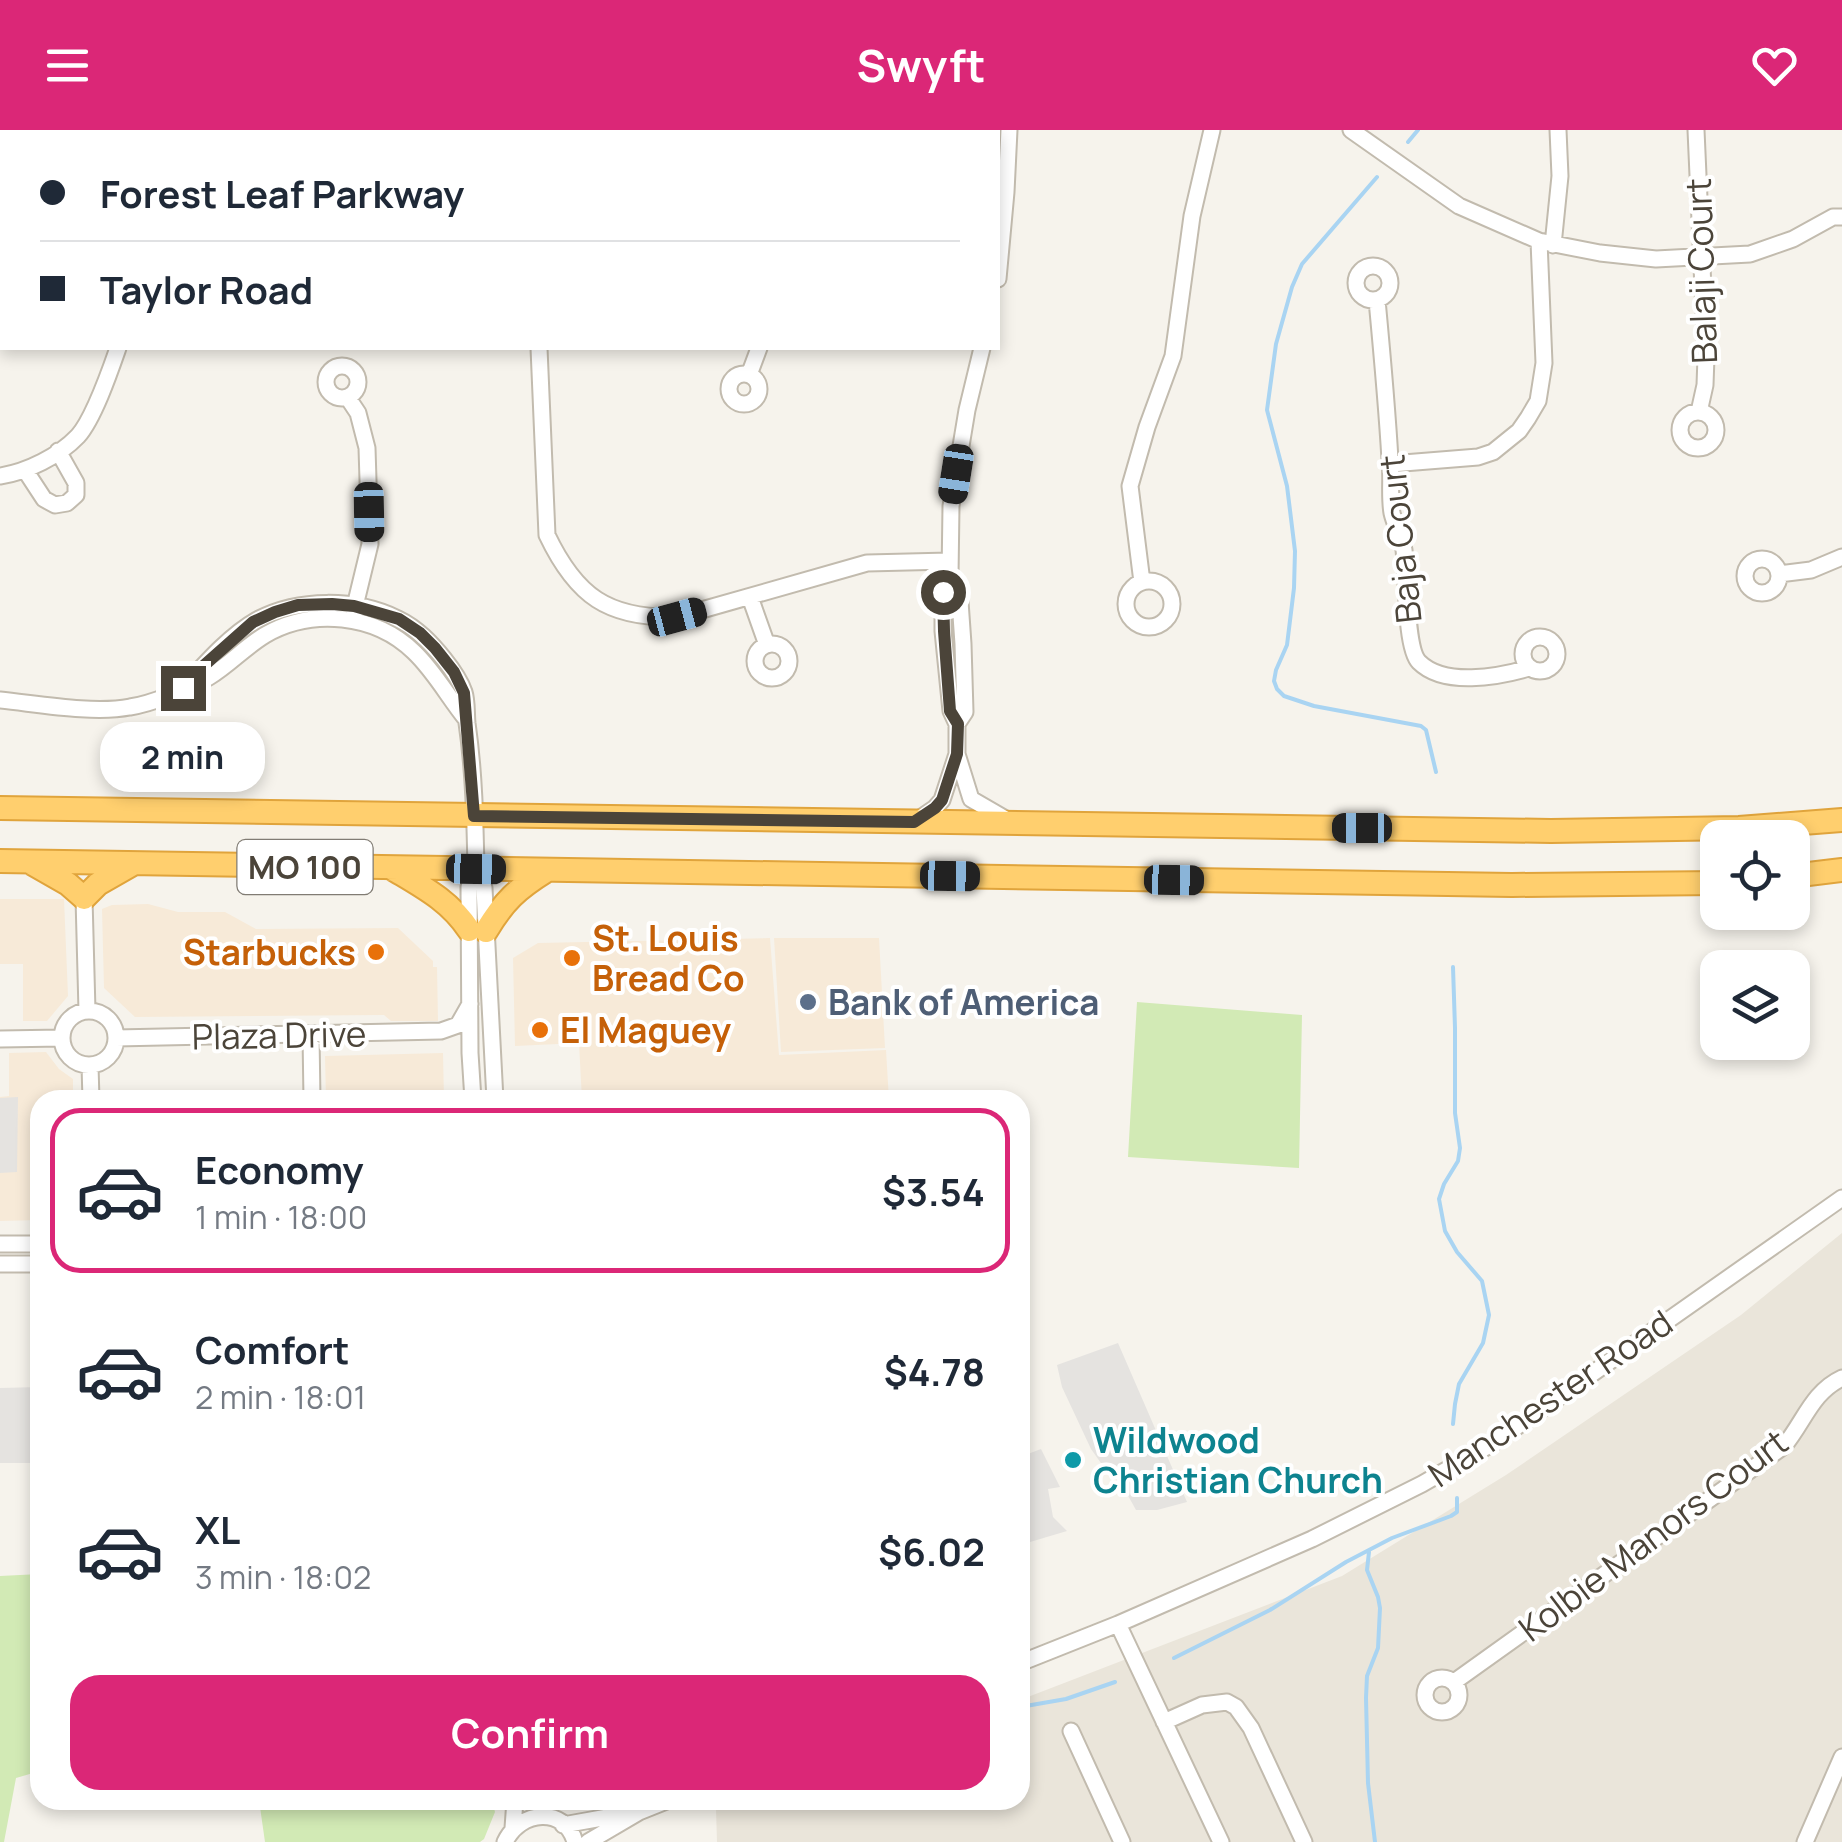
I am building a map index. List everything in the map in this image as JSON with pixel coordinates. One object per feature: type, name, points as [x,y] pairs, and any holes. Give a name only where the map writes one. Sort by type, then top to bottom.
[{"type":"highway","name":"MO 100","points":[[0,808],[1668,831],[1842,820]]},
{"type":"highway","name":"MO 100","points":[[0,861],[1550,886],[1700,883]]},
{"type":"highway","points":[[30,862],[84,898],[98,884],[133,864]]},
{"type":"highway","points":[[390,868],[436,894],[478,931],[520,887],[548,870]]},
{"type":"highway","points":[[1810,874],[1842,870]]},
{"type":"street","points":[[1000,257],[1008,130]]},
{"type":"street","points":[[1142,582],[1130,486],[1173,356],[1192,216],[1212,130]]},
{"type":"street","points":[[1351,130],[1459,206],[1546,243],[1638,258],[1750,254],[1842,217]]},
{"type":"street","points":[[1391,464],[1478,457],[1493,452],[1518,431],[1538,400],[1544,363],[1546,243],[1558,210],[1558,130]]},
{"type":"street","name":"Balaji Court","points":[[1696,130],[1706,357],[1699,412]]},
{"type":"street","name":"Baja Court","points":[[1378,300],[1392,514],[1403,546],[1416,659],[1432,671],[1456,677],[1494,676],[1529,668]]},
{"type":"street","points":[[0,476],[18,474],[79,434],[101,393],[117,350]]},
{"type":"street","points":[[539,350],[547,535],[570,576],[597,600],[650,618],[677,617],[867,563],[950,569]]},
{"type":"street","points":[[749,374],[759,350]]},
{"type":"street","points":[[914,822],[942,800],[957,754],[958,724],[965,712],[959,587],[950,569],[951,506],[982,350]]},
{"type":"street","points":[[348,398],[358,413],[367,448],[370,544],[354,613]]},
{"type":"street","points":[[25,470],[44,500],[55,506],[67,503],[76,494],[76,483],[58,451]]},
{"type":"street","points":[[1779,574],[1811,570],[1842,557]]},
{"type":"street","points":[[750,597],[767,645]]},
{"type":"street","points":[[0,700],[117,708],[144,704],[208,678],[266,634],[302,622],[354,613],[415,652],[467,720],[476,869],[484,888],[470,1004],[473,1090]]},
{"type":"street","points":[[957,754],[971,800],[1008,821]]},
{"type":"street","points":[[84,898],[87,1011]]},
{"type":"street","points":[[478,931],[495,1090]]},
{"type":"street","points":[[442,1031],[458,1025],[470,1004]]},
{"type":"street","points":[[94,1011],[108,1018],[116,1038],[116,1046],[106,1060],[90,1065],[70,1058],[62,1038],[69,1020],[94,1011]]},
{"type":"street","points":[[442,1031],[460,1040],[470,1056]]},
{"type":"street","name":"Plaza Drive","points":[[116,1038],[442,1031]]},
{"type":"street","points":[[310,1034],[312,1090]]},
{"type":"street","points":[[0,1039],[62,1038]]},
{"type":"street","points":[[90,1065],[91,1090]]},
{"type":"street","name":"Manchester Road","points":[[1030,1659],[1312,1539],[1437,1476],[1495,1442],[1842,1198]]},
{"type":"street","points":[[0,1244],[30,1244]]},
{"type":"street","points":[[0,1264],[30,1264]]},
{"type":"street","name":"Kolbie Manors Court","points":[[1454,1682],[1784,1446],[1816,1396],[1842,1378]]},
{"type":"street","points":[[1118,1624],[1221,1842]]},
{"type":"street","points":[[1164,1722],[1202,1705],[1227,1702],[1236,1707],[1252,1728],[1304,1842]]},
{"type":"street","points":[[1071,1732],[1122,1842]]},
{"type":"street","points":[[1805,1842],[1842,1757]]},
{"type":"street","points":[[509,1835],[527,1810]]},
{"type":"street","points":[[509,1835],[526,1819],[529,1810]]},
{"type":"street","points":[[537,1810],[563,1824],[574,1835],[575,1842]]},
{"type":"street","points":[[588,1842],[644,1810]]},
{"type":"street","points":[[563,1824],[639,1812]]},
{"type":"shaded area","points":[[0,899],[64,899],[68,996],[47,1021],[23,1021],[23,964],[0,964]]},
{"type":"shaded area","points":[[148,904],[178,912],[225,912],[256,929],[398,928],[437,967],[438,1021],[391,1021],[384,1015],[135,1017],[104,988],[102,909]]},
{"type":"shaded area","points":[[770,938],[779,1055],[886,1050],[888,1090],[581,1090],[579,1043],[515,1046],[513,958],[538,943]]},
{"type":"shaded area","points":[[774,938],[879,938],[885,1048],[781,1052]]},
{"type":"shaded area","points":[[46,1052],[73,1079],[73,1090],[30,1090],[30,1220],[0,1221],[0,1097],[9,1096],[9,1053]]},
{"type":"shaded area","points":[[443,1053],[444,1090],[326,1090],[325,1056]]},
{"type":"shaded area","points":[[18,1097],[17,1172],[0,1173],[0,1098]]},
{"type":"shaded area","points":[[1842,1233],[1842,1842],[717,1842],[716,1810],[1030,1810],[1030,1696],[1342,1576],[1506,1475],[1741,1315]]},
{"type":"shaded area","points":[[1118,1343],[1187,1502],[1157,1510],[1136,1510],[1116,1474],[1108,1473],[1091,1449],[1062,1387],[1057,1365]]},
{"type":"shaded area","points":[[30,1387],[30,1463],[0,1463],[0,1388]]},
{"type":"shaded area","points":[[1041,1449],[1060,1487],[1048,1489],[1053,1517],[1067,1531],[1030,1542],[1030,1453]]},
{"type":"green space","points":[[1137,1002],[1302,1015],[1299,1168],[1128,1157]]},
{"type":"green space","points":[[30,1574],[30,1774],[16,1778],[4,1842],[0,1842],[0,1576]]},
{"type":"green space","points":[[260,1810],[495,1812],[480,1842],[265,1842]]},
{"type":"waterway","points":[[1408,142],[1418,130]]},
{"type":"waterway","points":[[1377,177],[1302,264],[1276,344],[1267,410],[1287,486],[1295,551],[1287,645],[1274,681],[1284,696],[1314,706],[1421,726],[1426,730],[1436,772]]},
{"type":"waterway","points":[[1453,967],[1455,1113],[1460,1148],[1458,1161],[1439,1199],[1445,1231],[1482,1281],[1489,1315],[1483,1343],[1459,1384],[1453,1424]]},
{"type":"waterway","points":[[1174,1658],[1270,1610],[1392,1538],[1451,1516],[1457,1512],[1457,1498]]},
{"type":"waterway","points":[[1369,1552],[1367,1570],[1380,1608],[1378,1648],[1367,1676],[1366,1698],[1368,1783],[1375,1842]]},
{"type":"waterway","points":[[1030,1705],[1066,1699],[1115,1682]]},
{"type":"place","name":"Starbucks","points":[[376,952]]},
{"type":"place","name":"St. Louis Bread Co","points":[[572,958]]},
{"type":"place","name":"Bank of America","points":[[808,1002]]},
{"type":"place","name":"El Maguey","points":[[540,1030]]},
{"type":"place","name":"Wildwood Christian Church","points":[[1073,1460]]},
{"type":"route","points":[[183,688],[253,622],[298,605],[354,606],[399,619],[420,633],[454,672],[464,693],[474,816],[914,822],[942,800],[957,754],[958,724],[950,711],[943,592]]}]
